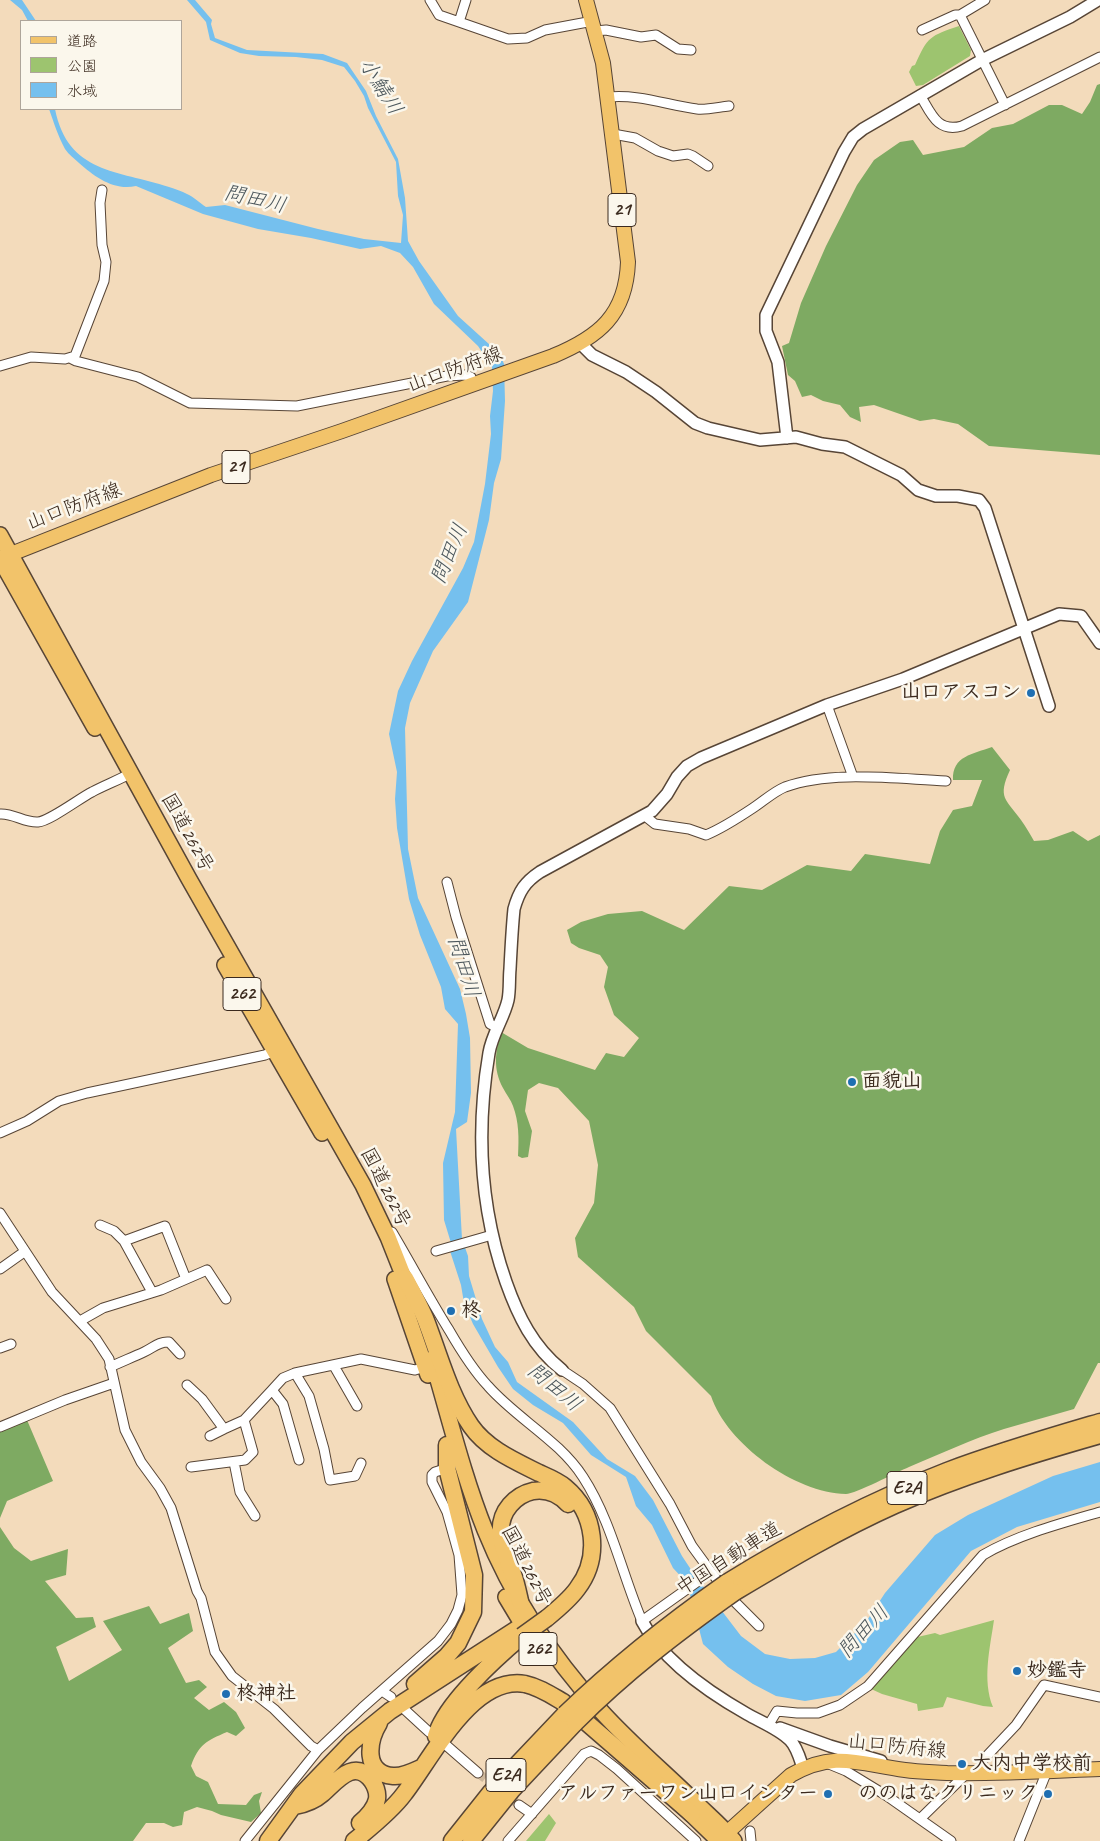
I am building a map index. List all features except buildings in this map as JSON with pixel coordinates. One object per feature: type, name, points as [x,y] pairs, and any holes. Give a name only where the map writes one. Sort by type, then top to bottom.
[{"type":"highway","name":"国道262号","points":[[0,535],[3,557],[279,1048],[370,1221],[397,1284],[425,1367],[447,1445]]},
{"type":"highway","name":"国道262号","points":[[279,1048],[338,1140],[373,1206],[405,1278],[430,1350],[479,1513],[498,1561],[520,1601],[553,1653],[597,1706],[723,1839]]},
{"type":"highway","points":[[268,1841],[302,1794],[352,1742],[392,1709],[519,1633],[568,1600],[584,1578],[590,1565],[593,1551],[592,1535],[589,1521],[580,1503],[565,1487],[499,1452],[472,1427],[460,1408],[424,1316],[405,1278]]},
{"type":"highway","name":"中国自動車道","points":[[731,1588],[771,1555],[889,1495],[947,1471],[1006,1450],[1100,1422]]},
{"type":"highway","name":"中国自動車道","points":[[471,1841],[570,1719],[629,1656],[676,1618],[836,1534],[894,1506],[951,1482],[1100,1435]]},
{"type":"highway","points":[[447,1445],[450,1467],[474,1575],[473,1612],[467,1627],[452,1649],[433,1669],[409,1688],[371,1738],[369,1750],[372,1763],[379,1772],[393,1776],[409,1773],[426,1763],[437,1731],[450,1709],[519,1633]]},
{"type":"highway","name":"国道262号","points":[[450,1467],[484,1552],[519,1620],[537,1648],[566,1687],[598,1723],[692,1814],[723,1839]]},
{"type":"highway","points":[[520,1601],[514,1576],[501,1542],[501,1525],[504,1512],[515,1499],[528,1492],[538,1490],[551,1492],[564,1499],[576,1512],[585,1537],[585,1551],[580,1569],[574,1580],[545,1615]]},
{"type":"highway","points":[[354,1841],[403,1796],[464,1712],[491,1689],[509,1684],[524,1684],[542,1690],[562,1702],[692,1814]]},
{"type":"highway","name":"中国自動車道","points":[[453,1841],[490,1792],[570,1719]]},
{"type":"highway","points":[[294,1806],[308,1803],[322,1794],[342,1774],[350,1771],[368,1776],[376,1788],[378,1796],[375,1806],[368,1816],[351,1831],[347,1841]]},
{"type":"main road","name":"山口防府線","points":[[3,557],[211,476],[523,367],[581,344],[600,330],[614,314],[625,290],[628,276],[627,244],[603,63],[586,0]]},
{"type":"main road","name":"山口防府線","points":[[723,1839],[791,1775],[803,1768],[824,1762],[846,1760],[906,1770],[974,1773],[1100,1769]]},
{"type":"street","points":[[430,0],[439,15],[508,39],[527,38],[544,30],[594,26],[641,36],[656,36],[678,49],[691,50]]},
{"type":"street","points":[[458,22],[466,0]]},
{"type":"street","points":[[922,30],[955,15],[960,15],[985,0]]},
{"type":"street","points":[[787,438],[778,362],[766,331],[766,315],[853,137],[863,129],[982,60],[1070,17],[1098,0]]},
{"type":"street","points":[[960,15],[1004,105]]},
{"type":"street","points":[[920,95],[936,121],[944,127],[953,129],[1100,57]]},
{"type":"street","points":[[608,97],[617,96],[654,100],[698,109],[729,106]]},
{"type":"street","points":[[613,134],[635,138],[658,151],[673,156],[688,154],[708,166]]},
{"type":"street","points":[[70,358],[77,352],[104,281],[106,262],[102,245],[100,203],[102,190]]},
{"type":"street","points":[[581,344],[592,355],[626,372],[656,392],[696,423],[760,440],[804,438],[822,444],[844,447],[901,475],[918,490],[936,496],[958,496],[979,500],[985,508],[1049,706]]},
{"type":"street","points":[[0,366],[31,357],[70,358],[138,377],[190,403],[297,406],[447,376],[465,375],[471,377],[474,384]]},
{"type":"street","points":[[759,1626],[709,1574],[670,1504],[610,1408],[540,1350],[520,1316],[500,1265],[491,1236],[484,1185],[482,1129],[489,1053],[496,1027],[504,1013],[508,998],[514,909],[518,894],[524,885],[540,872],[645,816],[659,805],[677,777],[687,766],[701,758],[827,705],[903,679],[1059,614],[1081,616],[1100,643]]},
{"type":"street","points":[[827,705],[853,777]]},
{"type":"street","points":[[0,814],[38,822],[49,818],[73,802],[127,776]]},
{"type":"street","points":[[645,816],[655,824],[689,829],[706,835],[718,830],[769,796],[784,788],[805,781],[853,777],[946,781]]},
{"type":"street","points":[[447,882],[456,917],[490,1024],[496,1027]]},
{"type":"street","points":[[0,1133],[59,1101],[139,1081],[265,1055],[279,1048]]},
{"type":"street","points":[[338,1140],[437,1310],[478,1375],[506,1404],[569,1458],[584,1478],[603,1516],[627,1587],[649,1635],[659,1647],[687,1672],[729,1703],[790,1740],[795,1747],[803,1768]]},
{"type":"street","points":[[0,1213],[24,1252],[58,1299],[96,1339],[108,1359],[125,1430],[141,1462],[160,1488],[171,1508],[197,1591],[201,1598],[215,1652],[232,1676],[274,1709],[311,1746],[318,1750]]},
{"type":"street","points":[[100,1225],[114,1231],[124,1241],[152,1292]]},
{"type":"street","points":[[124,1241],[165,1226],[186,1279]]},
{"type":"street","points":[[438,1250],[491,1236]]},
{"type":"street","points":[[0,1269],[24,1252]]},
{"type":"street","points":[[80,1321],[103,1308],[152,1292],[207,1270],[226,1299]]},
{"type":"street","points":[[110,1367],[163,1342],[169,1342],[180,1354]]},
{"type":"street","points":[[0,1348],[11,1344]]},
{"type":"street","points":[[210,1436],[244,1420],[283,1378],[295,1373],[361,1359],[415,1370],[425,1367]]},
{"type":"street","points":[[334,1366],[356,1406]]},
{"type":"street","points":[[295,1373],[309,1396],[324,1449],[330,1480],[355,1476],[361,1463]]},
{"type":"street","points":[[0,1428],[74,1396],[114,1382]]},
{"type":"street","points":[[187,1385],[202,1399],[224,1429]]},
{"type":"street","points":[[272,1390],[283,1404],[298,1460]]},
{"type":"street","points":[[191,1467],[245,1460],[252,1452],[244,1420]]},
{"type":"street","points":[[234,1462],[240,1492],[255,1516]]},
{"type":"street","points":[[245,1841],[318,1750],[438,1640],[451,1624],[462,1595],[459,1555],[447,1512],[432,1482],[432,1475],[435,1472],[450,1467]]},
{"type":"street","points":[[768,1726],[777,1711],[818,1713],[840,1705],[868,1686],[983,1555],[1040,1531],[1100,1512]]},
{"type":"street","points":[[642,1621],[709,1574]]},
{"type":"street","points":[[920,1819],[974,1773],[1016,1725],[1044,1685],[1100,1697]]},
{"type":"street","points":[[382,1691],[392,1709],[429,1732]]},
{"type":"street","points":[[768,1726],[875,1758],[906,1770]]},
{"type":"street","points":[[447,1746],[478,1772]]},
{"type":"street","points":[[508,1841],[584,1754],[591,1751],[617,1768],[696,1841]]},
{"type":"street","points":[[824,1762],[837,1766],[865,1782],[951,1841]]},
{"type":"street","points":[[865,1782],[860,1774],[862,1770],[882,1766]]},
{"type":"street","points":[[1019,1841],[1047,1771]]},
{"type":"street","points":[[519,1805],[532,1814]]},
{"type":"green space","points":[[959,26],[971,50],[970,56],[923,85],[916,86],[909,72],[912,66],[915,65],[923,48],[931,38]]},
{"type":"green space","points":[[1100,84],[1100,455],[989,446],[958,424],[934,419],[920,421],[874,405],[859,407],[861,422],[850,417],[840,405],[823,401],[811,395],[802,397],[795,381],[788,375],[782,346],[789,343],[801,303],[826,246],[857,185],[874,160],[900,142],[913,140],[923,155],[964,147],[992,128],[1013,124],[1049,105],[1062,105],[1082,114],[1090,102],[1097,85]]},
{"type":"green space","points":[[992,747],[1010,770],[1004,787],[1005,798],[1034,841],[1048,840],[1073,831],[1088,841],[1100,835],[1100,1363],[1098,1363],[1074,1409],[980,1437],[851,1493],[826,1491],[806,1485],[785,1475],[765,1463],[747,1448],[719,1414],[711,1396],[646,1331],[634,1307],[578,1257],[575,1238],[594,1203],[598,1165],[589,1121],[558,1088],[539,1083],[528,1090],[525,1111],[532,1131],[528,1157],[522,1158],[518,1156],[516,1118],[496,1067],[499,1040],[501,1032],[528,1048],[595,1070],[606,1053],[624,1057],[639,1038],[614,1015],[604,987],[608,967],[600,955],[579,948],[571,943],[567,930],[581,922],[608,914],[642,911],[684,930],[729,886],[762,890],[807,865],[851,871],[865,854],[930,864],[940,831],[953,810],[972,806],[982,780],[953,780],[956,766],[965,757]]},
{"type":"green space","points":[[27,1420],[53,1481],[7,1501],[0,1518],[0,1431]]},
{"type":"green space","points":[[0,1527],[14,1548],[31,1561],[68,1549],[66,1575],[45,1581],[76,1618],[93,1617],[96,1627],[56,1647],[69,1681],[122,1650],[103,1621],[149,1606],[160,1624],[189,1613],[193,1631],[168,1648],[186,1683],[199,1680],[207,1687],[194,1698],[209,1710],[224,1702],[236,1712],[245,1728],[236,1736],[227,1732],[208,1741],[200,1748],[191,1766],[196,1776],[208,1782],[218,1804],[246,1805],[254,1795],[262,1792],[259,1801],[261,1813],[251,1822],[197,1807],[184,1812],[182,1825],[173,1827],[164,1823],[146,1823],[133,1841],[0,1841]]},
{"type":"green space","points":[[994,1620],[987,1675],[993,1707],[947,1697],[943,1707],[918,1711],[917,1704],[882,1694],[869,1688],[913,1638],[935,1633],[940,1635]]},
{"type":"green space","points":[[549,1814],[556,1823],[545,1841],[526,1841]]},
{"type":"water","points":[[10,0],[22,0],[35,20],[27,20],[22,10]]},
{"type":"water","name":"問田川","points":[[187,0],[195,0],[212,20],[211,24],[215,38],[247,50],[323,54],[347,63],[366,91],[376,116],[398,159],[405,198],[408,241],[419,261],[458,316],[500,354],[504,364],[505,401],[501,459],[494,483],[489,520],[468,602],[433,651],[410,703],[405,728],[408,849],[418,898],[460,989],[470,1038],[471,1093],[467,1122],[456,1129],[462,1239],[468,1256],[469,1276],[482,1319],[495,1347],[508,1362],[517,1382],[573,1422],[607,1459],[635,1476],[653,1500],[682,1556],[741,1636],[765,1654],[790,1659],[815,1658],[836,1652],[866,1622],[885,1593],[935,1535],[968,1515],[1053,1476],[1100,1462],[1100,1502],[1017,1527],[971,1551],[868,1672],[841,1695],[805,1701],[776,1696],[753,1684],[728,1667],[703,1644],[687,1583],[673,1568],[652,1525],[636,1506],[626,1477],[591,1455],[563,1423],[533,1405],[513,1389],[473,1324],[464,1303],[444,1220],[443,1163],[455,1112],[458,1024],[445,1009],[441,987],[420,935],[409,899],[397,828],[395,799],[397,772],[389,734],[398,691],[412,661],[463,568],[474,542],[485,484],[491,434],[492,367],[478,346],[434,304],[413,267],[400,253],[381,246],[360,249],[258,229],[203,214],[136,186],[120,186],[105,182],[85,168],[67,151],[58,134],[49,110],[55,110],[62,130],[71,146],[83,158],[114,172],[181,191],[206,207],[225,205],[364,239],[401,243],[403,215],[398,196],[396,162],[368,108],[364,96],[344,67],[322,60],[240,53],[210,40],[206,22]]},
{"type":"tunnel","points":[[478,1773],[519,1805]]},
{"type":"place","name":"山口アスコン","points":[[1031,693]]},
{"type":"place","name":"面貌山","points":[[852,1082]]},
{"type":"place","name":"柊","points":[[451,1311]]},
{"type":"place","name":"妙鑑寺","points":[[1017,1671]]},
{"type":"place","name":"柊神社","points":[[226,1694]]},
{"type":"place","name":"大内中学校前","points":[[962,1764]]},
{"type":"place","name":"アルファーワン山口インター","points":[[828,1794]]},
{"type":"place","name":"ののはなクリニック","points":[[1048,1794]]},
{"type":"water label","name":"小鯖川","points":[[380,87]]}]
